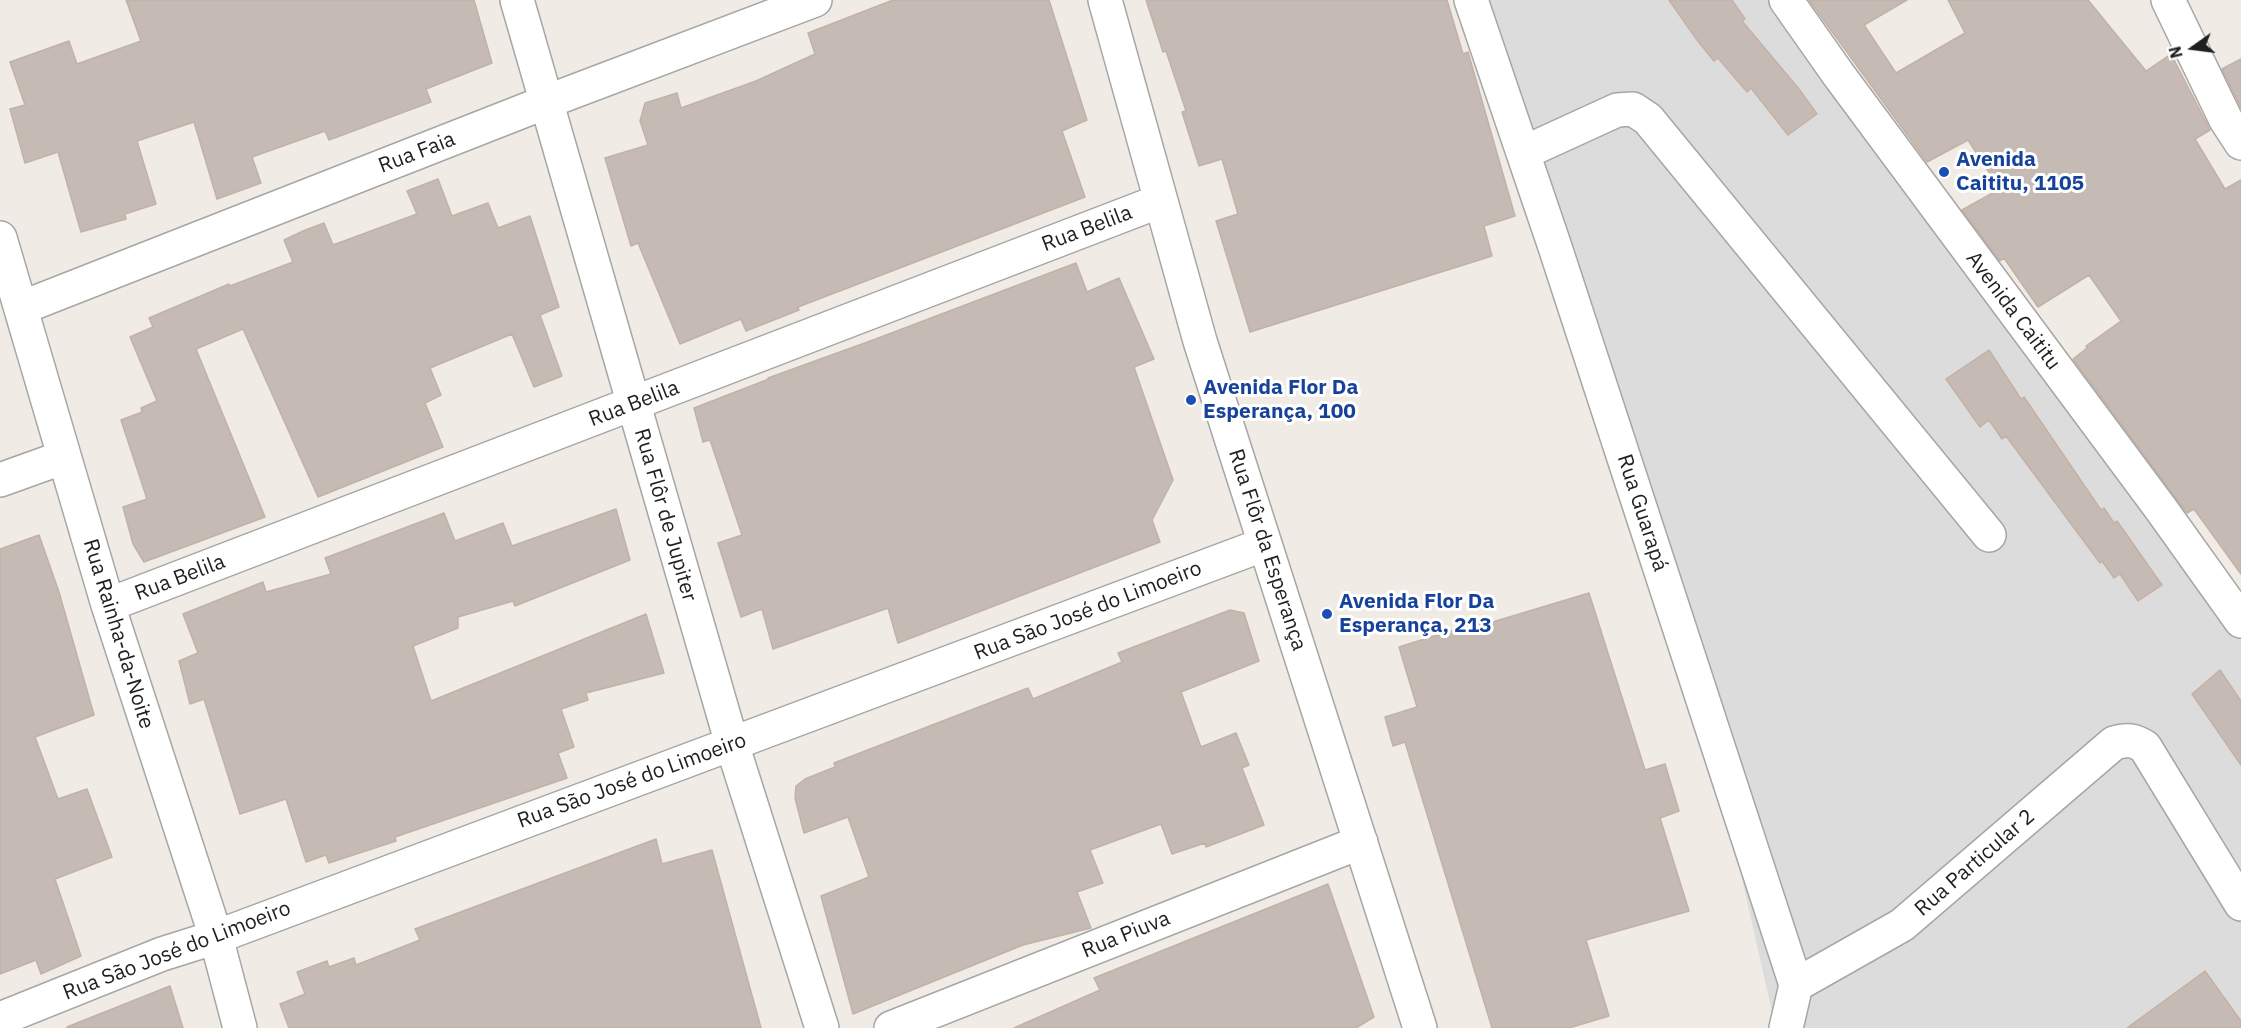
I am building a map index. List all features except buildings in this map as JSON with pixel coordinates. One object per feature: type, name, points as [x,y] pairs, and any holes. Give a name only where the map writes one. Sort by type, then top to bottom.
[{"type":"street","name":"Rua Flôr de Jupiter","points":[[517,0],[732,744],[822,1028]]},
{"type":"street","name":"Rua Faia","points":[[21,308],[546,102],[815,0]]},
{"type":"street","name":"Rua Flôr da Esperança","points":[[1105,0],[1200,341],[1420,1028]]},
{"type":"street","name":"Rua Guarapá","points":[[1471,0],[1796,985]]},
{"type":"street","name":"Avenida Caititu","points":[[1786,0],[1871,120],[2154,499],[2241,621]]},
{"type":"street","points":[[2168,0],[2226,120],[2241,143]]},
{"type":"street","points":[[1523,153],[1617,110],[1633,109],[1648,119],[1989,535]]},
{"type":"street","name":"Rua Belila","points":[[108,605],[1160,201]]},
{"type":"street","name":"Rua Rainha-da-Noite","points":[[0,238],[108,605],[216,937],[240,1028]]},
{"type":"street","points":[[0,480],[64,457]]},
{"type":"street","name":"Rua São José do Limoeiro","points":[[0,1019],[162,954],[216,937],[1265,544]]},
{"type":"street","name":"Rua Particular 2","points":[[1796,985],[1902,925],[2114,743],[2126,740],[2137,742],[2145,747],[2241,904]]},
{"type":"street","name":"Rua Piuva","points":[[891,1028],[1361,842]]},
{"type":"street","points":[[1786,1028],[1796,985]]},
{"type":"shaded area","points":[[1470,0],[1779,0],[2241,632],[2241,1028],[1782,1028],[1773,1016],[1713,751]]},
{"type":"place","name":"Avenida Caititu, 1105","points":[[1944,172]]},
{"type":"place","name":"Avenida Flor Da Esperança, 100","points":[[1191,400]]},
{"type":"place","name":"Avenida Flor Da Esperança, 213","points":[[1327,614]]}]
